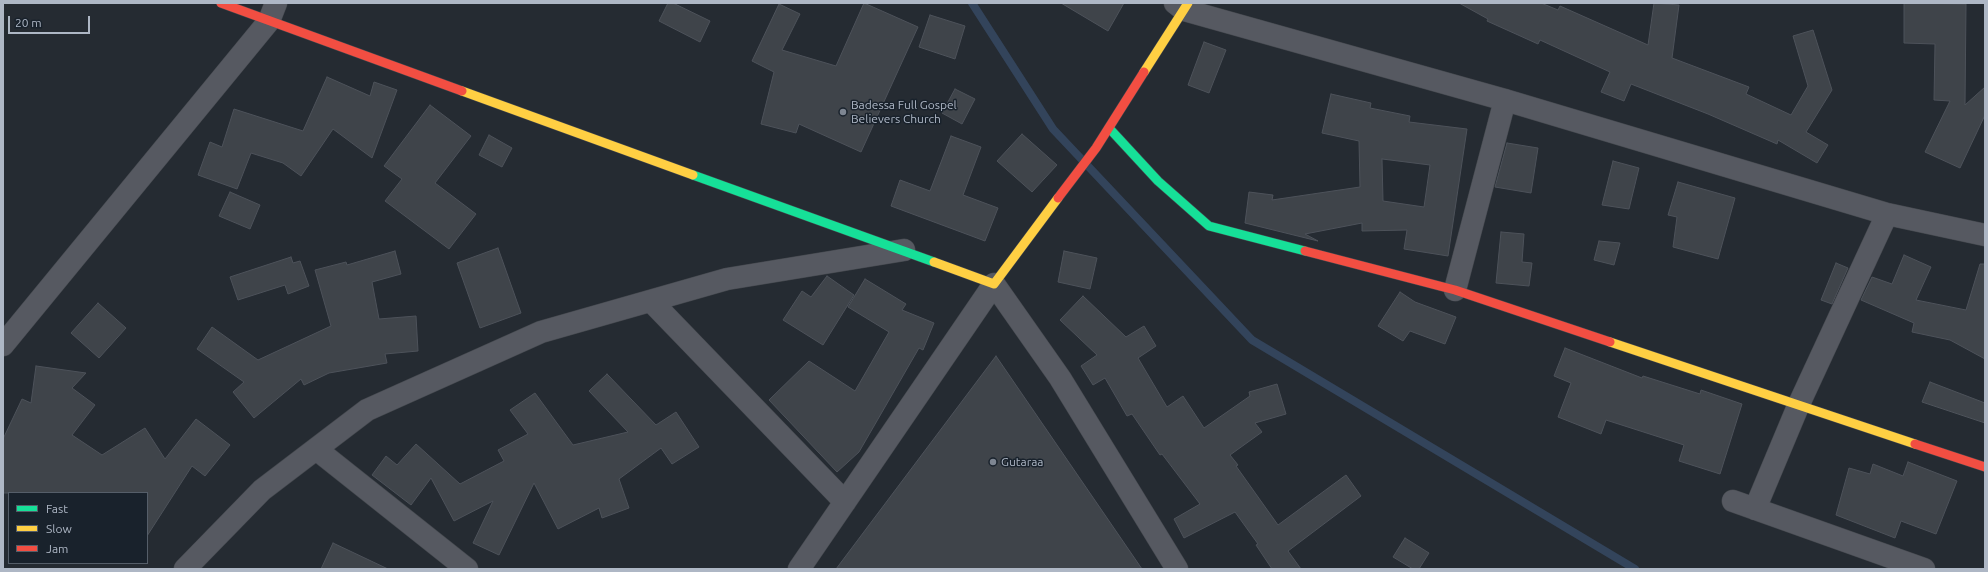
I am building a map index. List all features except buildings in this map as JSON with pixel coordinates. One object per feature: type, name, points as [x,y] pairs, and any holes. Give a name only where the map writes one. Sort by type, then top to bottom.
[{"type":"street","points":[[221,3],[273,12],[994,284],[1060,378],[1177,569]]},
{"type":"street","points":[[799,569],[994,284],[1096,148],[1183,5],[1887,214],[1985,236]]},
{"type":"street","points":[[3,345],[273,12]]},
{"type":"street","points":[[1455,290],[1505,100]]},
{"type":"street","points":[[1109,128],[1158,181],[1209,226],[1455,290],[1985,467]]},
{"type":"street","points":[[1755,508],[1799,404],[1887,214]]},
{"type":"street","points":[[185,569],[262,490],[367,410],[541,332],[727,279],[904,250]]},
{"type":"street","points":[[651,301],[845,502]]},
{"type":"street","points":[[316,449],[467,569]]},
{"type":"street","points":[[1733,501],[1924,569]]},
{"type":"waterway","points":[[972,3],[1053,129],[1252,340],[1635,569]]},
{"type":"traffic: fast","points":[[1109,128],[1158,181],[1209,226],[1305,251]]},
{"type":"traffic: fast","points":[[693,175],[934,262]]},
{"type":"traffic: slow","points":[[1144,72],[1188,3]]},
{"type":"traffic: slow","points":[[462,91],[693,175]]},
{"type":"traffic: slow","points":[[934,262],[994,284],[1058,198]]},
{"type":"traffic: slow","points":[[1610,342],[1915,444]]},
{"type":"traffic: jam","points":[[221,3],[462,91]]},
{"type":"traffic: jam","points":[[1058,198],[1096,148],[1144,72]]},
{"type":"traffic: jam","points":[[1305,251],[1455,290],[1610,342]]},
{"type":"traffic: jam","points":[[1915,444],[1985,467]]},
{"type":"place","name":"Badessa Full Gospel Believers Church","points":[[843,112]]},
{"type":"place","name":"Gutaraa","points":[[993,462]]}]
